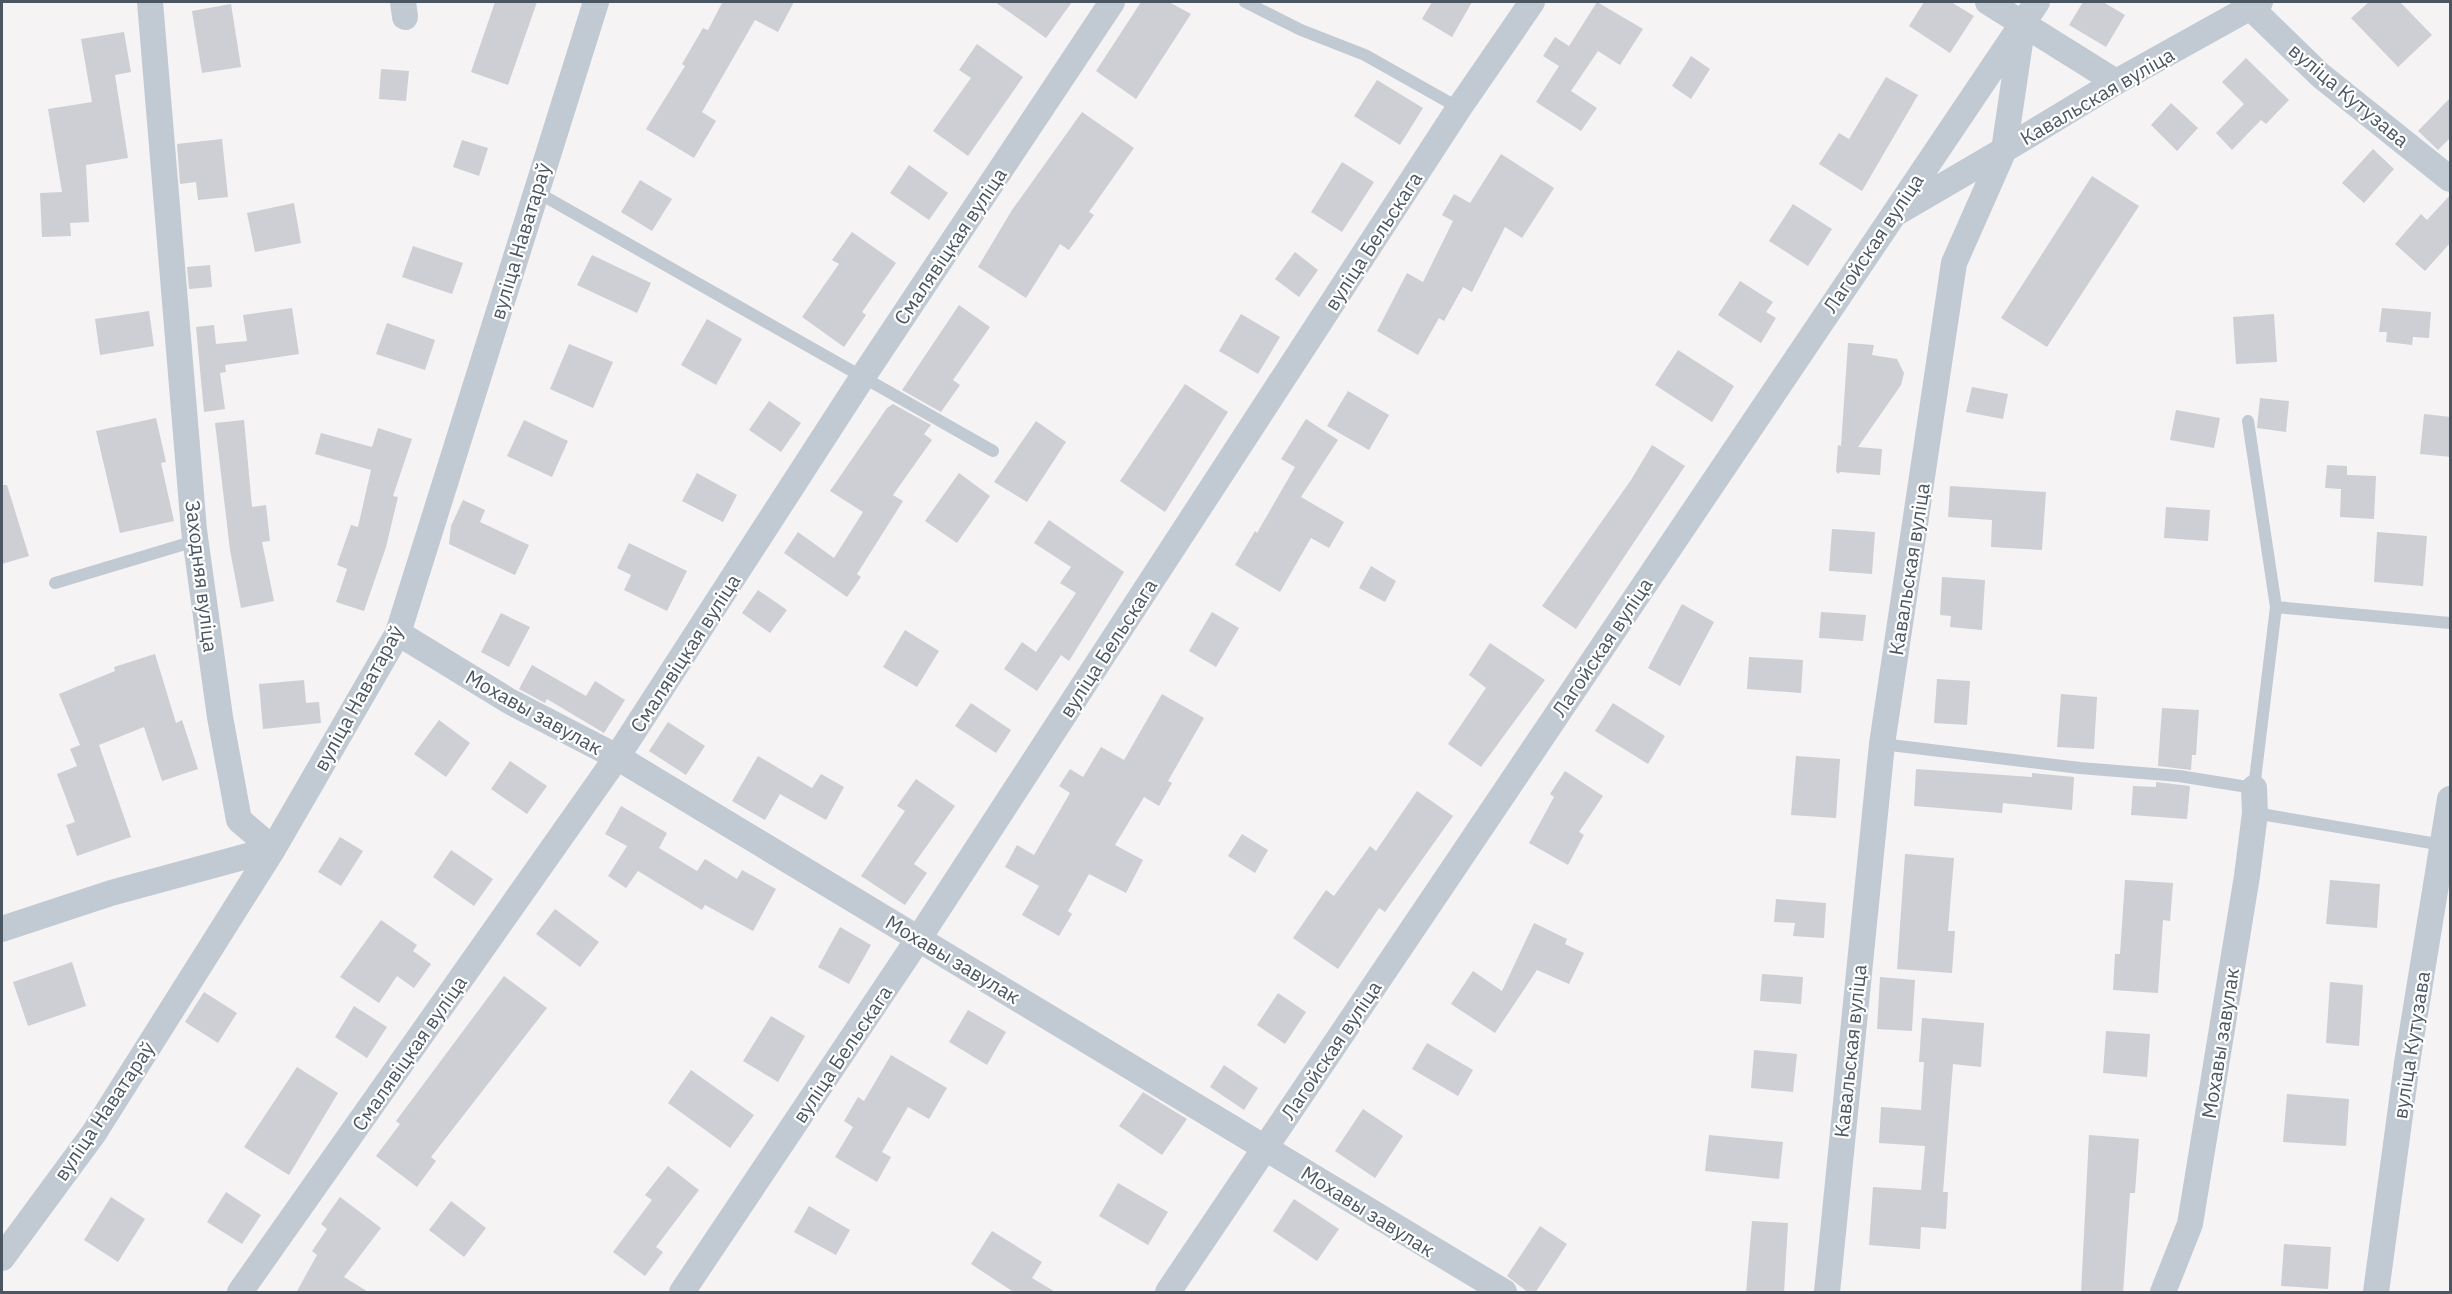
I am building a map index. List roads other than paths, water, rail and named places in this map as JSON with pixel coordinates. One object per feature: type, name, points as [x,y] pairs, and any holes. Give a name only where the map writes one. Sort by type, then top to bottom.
[{"type":"street","name":"Заходняя вуліца","points":[[150,2],[195,541],[220,717],[238,820],[273,849]]},
{"type":"street","name":"вуліца Наватараў","points":[[2,1258],[94,1133],[273,849],[398,633],[596,2]]},
{"type":"street","name":"Смалявіцкая вуліца","points":[[240,1293],[617,757],[862,378],[1112,2]]},
{"type":"street","name":"вуліца Бельскага","points":[[682,1293],[919,938],[1460,108],[1532,2]]},
{"type":"street","points":[[1988,2],[2116,82]]},
{"type":"street","name":"Лагойская вуліца","points":[[1168,1293],[2037,2]]},
{"type":"street","name":"Кавальская вуліца","points":[[1827,1293],[1881,744],[1954,263],[2004,150],[2116,82],[2255,4]]},
{"type":"street","name":"вуліца Кутузава","points":[[2255,4],[2320,75],[2451,179]]},
{"type":"street","points":[[1891,216],[2004,150],[2023,23]]},
{"type":"street","name":"Мохавы завулак","points":[[398,633],[509,701],[617,757],[1504,1293]]},
{"type":"street","name":"Мохавы завулак","points":[[2163,1293],[2190,1224],[2255,813],[2254,788]]},
{"type":"street","name":"вуліца Кутузава","points":[[2376,1293],[2407,1063],[2451,799]]},
{"type":"street","points":[[2,929],[111,893],[273,849]]},
{"type":"lane","points":[[1245,2],[1301,30],[1365,55],[1460,108]]},
{"type":"lane","points":[[536,191],[993,451]]},
{"type":"lane","points":[[1881,744],[2080,768],[2179,776],[2254,788],[2276,606],[2248,421]]},
{"type":"lane","points":[[55,583],[195,541]]},
{"type":"lane","points":[[2276,606],[2451,623]]},
{"type":"lane","points":[[2255,813],[2443,845]]}]
